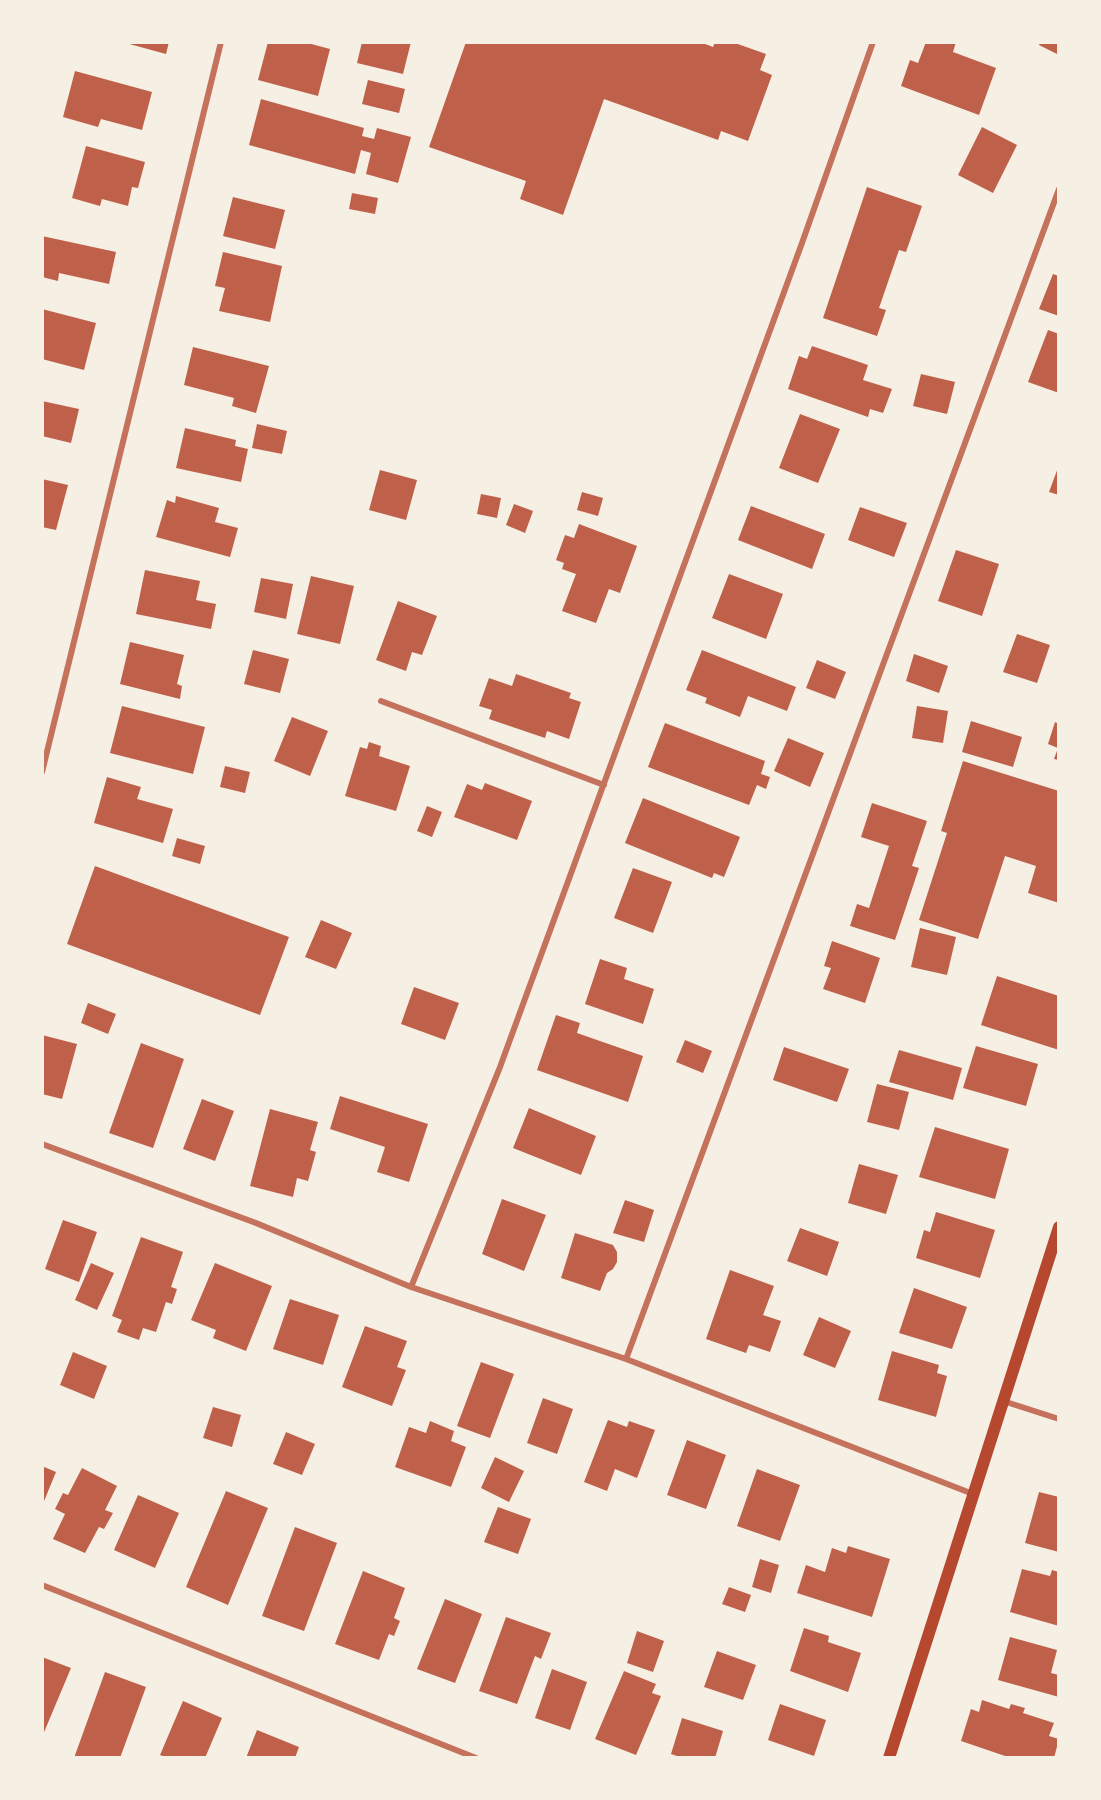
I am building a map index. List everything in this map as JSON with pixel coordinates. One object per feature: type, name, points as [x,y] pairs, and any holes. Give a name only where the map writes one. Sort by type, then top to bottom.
[{"type":"main road","points":[[889,1758],[1059,1227]]},
{"type":"street","points":[[42,772],[221,42]]},
{"type":"street","points":[[411,1287],[500,1067],[802,243],[873,42]]},
{"type":"street","points":[[626,1359],[1059,189]]},
{"type":"street","points":[[381,701],[603,785]]},
{"type":"street","points":[[42,1144],[256,1223],[411,1287],[626,1359],[973,1494]]},
{"type":"street","points":[[1002,1401],[1059,1419]]},
{"type":"street","points":[[42,1584],[476,1758]]},
{"type":"building","points":[[122,42],[169,42],[166,54]]},
{"type":"building","points":[[268,42],[304,42],[330,49],[318,96],[258,80]]},
{"type":"building","points":[[362,42],[411,42],[403,74],[357,63]]},
{"type":"building","points":[[466,42],[700,42],[713,47],[715,42],[732,42],[766,54],[760,70],[772,75],[748,141],[721,131],[718,140],[604,99],[563,215],[520,199],[526,181],[429,147]]},
{"type":"building","points":[[926,42],[956,42],[953,52],[996,68],[979,115],[901,86],[910,60],[918,63]]},
{"type":"building","points":[[1040,42],[1059,42],[1059,55],[1039,45]]},
{"type":"building","points":[[75,71],[152,92],[142,130],[101,119],[98,127],[63,117]]},
{"type":"building","points":[[368,80],[405,89],[399,113],[362,104]]},
{"type":"building","points":[[261,99],[364,128],[362,136],[374,139],[377,128],[411,137],[398,183],[366,174],[371,153],[361,150],[355,174],[249,145]]},
{"type":"building","points":[[982,127],[1017,145],[993,193],[958,175]]},
{"type":"building","points":[[86,146],[145,162],[138,188],[132,187],[128,206],[102,199],[100,206],[72,198]]},
{"type":"building","points":[[867,187],[922,206],[906,252],[899,250],[879,308],[886,310],[877,336],[823,318]]},
{"type":"building","points":[[352,193],[378,198],[375,214],[349,209]]},
{"type":"building","points":[[233,197],[285,210],[275,249],[223,236]]},
{"type":"building","points":[[42,236],[116,252],[109,284],[59,273],[58,281],[42,277]]},
{"type":"building","points":[[223,252],[282,266],[270,322],[219,311],[225,288],[215,286]]},
{"type":"building","points":[[1053,274],[1059,276],[1059,316],[1039,309]]},
{"type":"building","points":[[42,309],[96,323],[84,370],[42,359]]},
{"type":"building","points":[[1048,330],[1059,334],[1059,393],[1028,382]]},
{"type":"building","points":[[812,346],[868,365],[863,380],[892,389],[883,413],[870,409],[868,417],[788,389],[799,356],[807,359]]},
{"type":"building","points":[[193,347],[269,366],[256,413],[232,406],[234,398],[184,385]]},
{"type":"building","points":[[921,374],[955,382],[947,414],[913,406]]},
{"type":"building","points":[[42,401],[79,409],[71,443],[42,436]]},
{"type":"building","points":[[800,414],[840,429],[818,483],[779,468]]},
{"type":"building","points":[[257,424],[287,431],[282,454],[252,448]]},
{"type":"building","points":[[185,428],[236,440],[235,446],[248,449],[241,482],[176,468]]},
{"type":"building","points":[[1059,465],[1059,495],[1049,492]]},
{"type":"building","points":[[380,470],[417,480],[406,520],[369,510]]},
{"type":"building","points":[[42,479],[68,485],[56,530],[42,527]]},
{"type":"building","points":[[582,492],[603,498],[598,516],[577,510]]},
{"type":"building","points":[[481,494],[501,498],[497,518],[477,514]]},
{"type":"building","points":[[176,496],[219,508],[215,522],[238,528],[230,557],[156,537],[167,500],[175,503]]},
{"type":"building","points":[[514,504],[533,511],[525,533],[506,525]]},
{"type":"building","points":[[751,506],[825,534],[812,569],[738,540]]},
{"type":"building","points":[[860,507],[907,523],[894,557],[848,540]]},
{"type":"building","points":[[579,524],[637,546],[620,593],[609,589],[596,623],[562,611],[576,574],[562,569],[564,563],[556,560],[565,535],[574,538]]},
{"type":"building","points":[[956,550],[999,564],[982,616],[938,601]]},
{"type":"building","points":[[145,570],[200,581],[196,600],[216,604],[211,629],[136,614]]},
{"type":"building","points":[[729,574],[783,594],[766,639],[712,618]]},
{"type":"building","points":[[311,576],[354,586],[340,644],[297,634]]},
{"type":"building","points":[[261,578],[293,584],[286,619],[254,612]]},
{"type":"building","points":[[398,601],[437,616],[422,655],[412,652],[406,671],[376,660]]},
{"type":"building","points":[[1017,634],[1050,645],[1037,683],[1003,672]]},
{"type":"building","points":[[130,642],[184,655],[177,684],[182,686],[180,699],[120,684]]},
{"type":"building","points":[[253,650],[289,659],[280,693],[244,684]]},
{"type":"building","points":[[702,650],[796,687],[787,711],[748,696],[740,717],[705,703],[707,698],[686,690]]},
{"type":"building","points":[[914,654],[948,666],[939,693],[906,681]]},
{"type":"building","points":[[817,660],[846,672],[835,699],[806,688]]},
{"type":"building","points":[[516,674],[571,693],[569,698],[581,702],[569,739],[547,731],[545,738],[489,719],[492,710],[479,706],[489,678],[512,686]]},
{"type":"building","points":[[122,706],[205,727],[193,774],[110,753]]},
{"type":"building","points":[[917,706],[948,711],[943,743],[912,738]]},
{"type":"building","points":[[292,717],[328,731],[310,776],[274,761]]},
{"type":"building","points":[[971,721],[1022,737],[1013,767],[962,752]]},
{"type":"building","points":[[1055,722],[1059,724],[1059,760],[1054,759],[1058,748],[1048,744]]},
{"type":"building","points":[[665,723],[765,761],[761,774],[770,777],[766,789],[757,785],[749,805],[648,767]]},
{"type":"building","points":[[788,738],[824,753],[810,787],[774,771]]},
{"type":"building","points":[[369,742],[381,746],[379,756],[410,766],[396,811],[345,796],[360,747],[367,749]]},
{"type":"building","points":[[963,761],[1059,791],[1059,903],[1028,893],[1036,866],[1005,856],[978,939],[919,920],[947,833],[941,831]]},
{"type":"building","points":[[225,766],[250,772],[245,793],[220,787]]},
{"type":"building","points":[[107,777],[141,787],[137,799],[173,809],[163,843],[94,823]]},
{"type":"building","points":[[485,783],[532,801],[517,840],[454,817],[467,784],[482,790]]},
{"type":"building","points":[[643,798],[740,837],[724,877],[714,873],[712,878],[625,843]]},
{"type":"building","points":[[872,803],[927,821],[912,866],[919,868],[895,940],[850,926],[857,904],[869,908],[889,846],[861,837]]},
{"type":"building","points":[[427,806],[442,812],[432,837],[417,831]]},
{"type":"building","points":[[177,838],[205,846],[200,864],[172,856]]},
{"type":"building","points":[[95,866],[289,937],[260,1015],[67,944]]},
{"type":"building","points":[[633,868],[672,882],[653,933],[614,918]]},
{"type":"building","points":[[321,920],[352,933],[336,969],[305,957]]},
{"type":"building","points":[[920,928],[956,937],[947,975],[911,967]]},
{"type":"building","points":[[832,941],[880,958],[865,1003],[823,989],[831,968],[824,966]]},
{"type":"building","points":[[600,959],[627,968],[624,979],[654,989],[643,1024],[585,1004]]},
{"type":"building","points":[[997,976],[1059,996],[1059,1050],[981,1025]]},
{"type":"building","points":[[414,987],[459,1003],[445,1040],[401,1024]]},
{"type":"building","points":[[88,1003],[116,1014],[108,1034],[81,1023]]},
{"type":"building","points":[[556,1015],[580,1023],[577,1033],[643,1056],[628,1102],[537,1070]]},
{"type":"building","points":[[42,1035],[77,1044],[62,1099],[42,1094]]},
{"type":"building","points":[[685,1040],[712,1051],[703,1073],[676,1062]]},
{"type":"building","points":[[141,1043],[184,1059],[153,1148],[109,1133]]},
{"type":"building","points":[[976,1046],[1038,1064],[1026,1106],[963,1088]]},
{"type":"building","points":[[784,1047],[849,1069],[837,1102],[773,1080]]},
{"type":"building","points":[[899,1050],[962,1068],[953,1100],[889,1082]]},
{"type":"building","points":[[877,1084],[909,1092],[899,1130],[867,1122]]},
{"type":"building","points":[[340,1096],[428,1124],[409,1182],[377,1172],[385,1147],[330,1129]]},
{"type":"building","points":[[202,1099],[234,1111],[215,1161],[183,1149]]},
{"type":"building","points":[[529,1108],[596,1136],[581,1175],[513,1148]]},
{"type":"building","points":[[270,1109],[318,1122],[310,1150],[316,1152],[308,1181],[297,1178],[293,1197],[250,1186]]},
{"type":"building","points":[[935,1127],[1009,1149],[995,1199],[919,1177]]},
{"type":"building","points":[[859,1164],[898,1175],[886,1214],[848,1203]]},
{"type":"building","points":[[502,1199],[546,1215],[524,1271],[482,1254]]},
{"type":"building","points":[[625,1200],[654,1210],[644,1242],[613,1233]]},
{"type":"building","points":[[936,1212],[995,1230],[980,1278],[916,1258],[924,1230],[930,1232]]},
{"type":"building","points":[[63,1220],[97,1232],[79,1282],[45,1269]]},
{"type":"building","points":[[800,1228],[839,1242],[827,1276],[787,1261]]},
{"type":"building","points":[[575,1233],[613,1245],[617,1252],[617,1262],[607,1273],[600,1291],[561,1278]]},
{"type":"building","points":[[141,1237],[183,1252],[171,1287],[177,1289],[172,1304],[166,1302],[156,1332],[143,1328],[139,1340],[117,1332],[122,1320],[112,1316]]},
{"type":"building","points":[[91,1263],[114,1273],[97,1310],[75,1300]]},
{"type":"building","points":[[215,1263],[272,1286],[246,1351],[213,1338],[216,1330],[191,1320]]},
{"type":"building","points":[[730,1270],[774,1286],[763,1315],[781,1321],[770,1352],[749,1345],[746,1353],[706,1339]]},
{"type":"building","points":[[914,1288],[967,1307],[952,1349],[899,1333]]},
{"type":"building","points":[[290,1299],[339,1315],[323,1365],[273,1349]]},
{"type":"building","points":[[819,1317],[851,1331],[835,1368],[803,1355]]},
{"type":"building","points":[[365,1326],[407,1341],[397,1367],[406,1370],[392,1406],[342,1387]]},
{"type":"building","points":[[892,1351],[939,1365],[937,1373],[947,1376],[936,1417],[878,1400]]},
{"type":"building","points":[[73,1352],[107,1366],[94,1399],[60,1385]]},
{"type":"building","points":[[481,1362],[514,1374],[490,1438],[457,1426]]},
{"type":"building","points":[[543,1398],[573,1409],[557,1454],[527,1443]]},
{"type":"building","points":[[213,1407],[241,1415],[232,1447],[203,1438]]},
{"type":"building","points":[[608,1420],[627,1427],[629,1421],[655,1430],[637,1478],[615,1469],[607,1491],[584,1482]]},
{"type":"building","points":[[430,1421],[454,1431],[451,1441],[466,1447],[451,1487],[395,1467],[409,1427],[426,1433]]},
{"type":"building","points":[[286,1432],[315,1444],[302,1475],[273,1464]]},
{"type":"building","points":[[687,1440],[726,1455],[706,1509],[667,1495]]},
{"type":"building","points":[[495,1457],[524,1471],[509,1502],[481,1488]]},
{"type":"building","points":[[42,1466],[56,1472],[42,1506]]},
{"type":"building","points":[[82,1468],[117,1486],[105,1510],[113,1513],[104,1529],[99,1527],[85,1553],[53,1539],[65,1514],[55,1509],[63,1493],[68,1495]]},
{"type":"building","points":[[757,1469],[800,1485],[780,1541],[737,1526]]},
{"type":"building","points":[[226,1491],[268,1508],[228,1605],[186,1587]]},
{"type":"building","points":[[1039,1492],[1059,1497],[1059,1552],[1025,1543]]},
{"type":"building","points":[[138,1495],[179,1513],[155,1568],[114,1550]]},
{"type":"building","points":[[498,1507],[531,1519],[518,1554],[484,1542]]},
{"type":"building","points":[[295,1527],[337,1543],[304,1631],[262,1616]]},
{"type":"building","points":[[848,1546],[890,1559],[872,1617],[797,1593],[806,1565],[825,1572],[832,1548],[846,1553]]},
{"type":"building","points":[[760,1559],[779,1565],[771,1593],[752,1587]]},
{"type":"building","points":[[1022,1569],[1050,1576],[1052,1570],[1059,1572],[1059,1626],[1010,1612]]},
{"type":"building","points":[[363,1571],[405,1588],[394,1618],[400,1621],[394,1636],[389,1634],[379,1660],[335,1644]]},
{"type":"building","points":[[729,1587],[751,1595],[745,1612],[722,1604]]},
{"type":"building","points":[[445,1599],[482,1614],[455,1683],[417,1669]]},
{"type":"building","points":[[506,1617],[551,1633],[541,1659],[535,1656],[517,1704],[479,1691]]},
{"type":"building","points":[[804,1628],[829,1636],[828,1642],[861,1653],[848,1692],[790,1671]]},
{"type":"building","points":[[637,1631],[664,1641],[653,1672],[627,1663]]},
{"type":"building","points":[[1010,1637],[1057,1650],[1051,1673],[1059,1675],[1059,1697],[998,1680]]},
{"type":"building","points":[[717,1651],[756,1665],[743,1700],[704,1687]]},
{"type":"building","points":[[42,1657],[71,1668],[42,1737]]},
{"type":"building","points":[[552,1669],[587,1682],[570,1730],[535,1718]]},
{"type":"building","points":[[624,1671],[656,1684],[652,1693],[661,1696],[636,1755],[595,1739]]},
{"type":"building","points":[[105,1672],[146,1687],[120,1758],[74,1758]]},
{"type":"building","points":[[982,1700],[1009,1709],[1011,1704],[1025,1708],[1023,1713],[1054,1723],[1049,1736],[1059,1739],[1054,1758],[1011,1758],[961,1741],[971,1709],[979,1712]]},
{"type":"building","points":[[183,1701],[222,1718],[205,1758],[168,1758],[160,1755]]},
{"type":"building","points":[[780,1704],[826,1720],[814,1756],[768,1740]]},
{"type":"building","points":[[682,1718],[723,1731],[715,1758],[683,1758],[671,1754]]},
{"type":"building","points":[[257,1730],[299,1747],[295,1758],[246,1758]]}]
